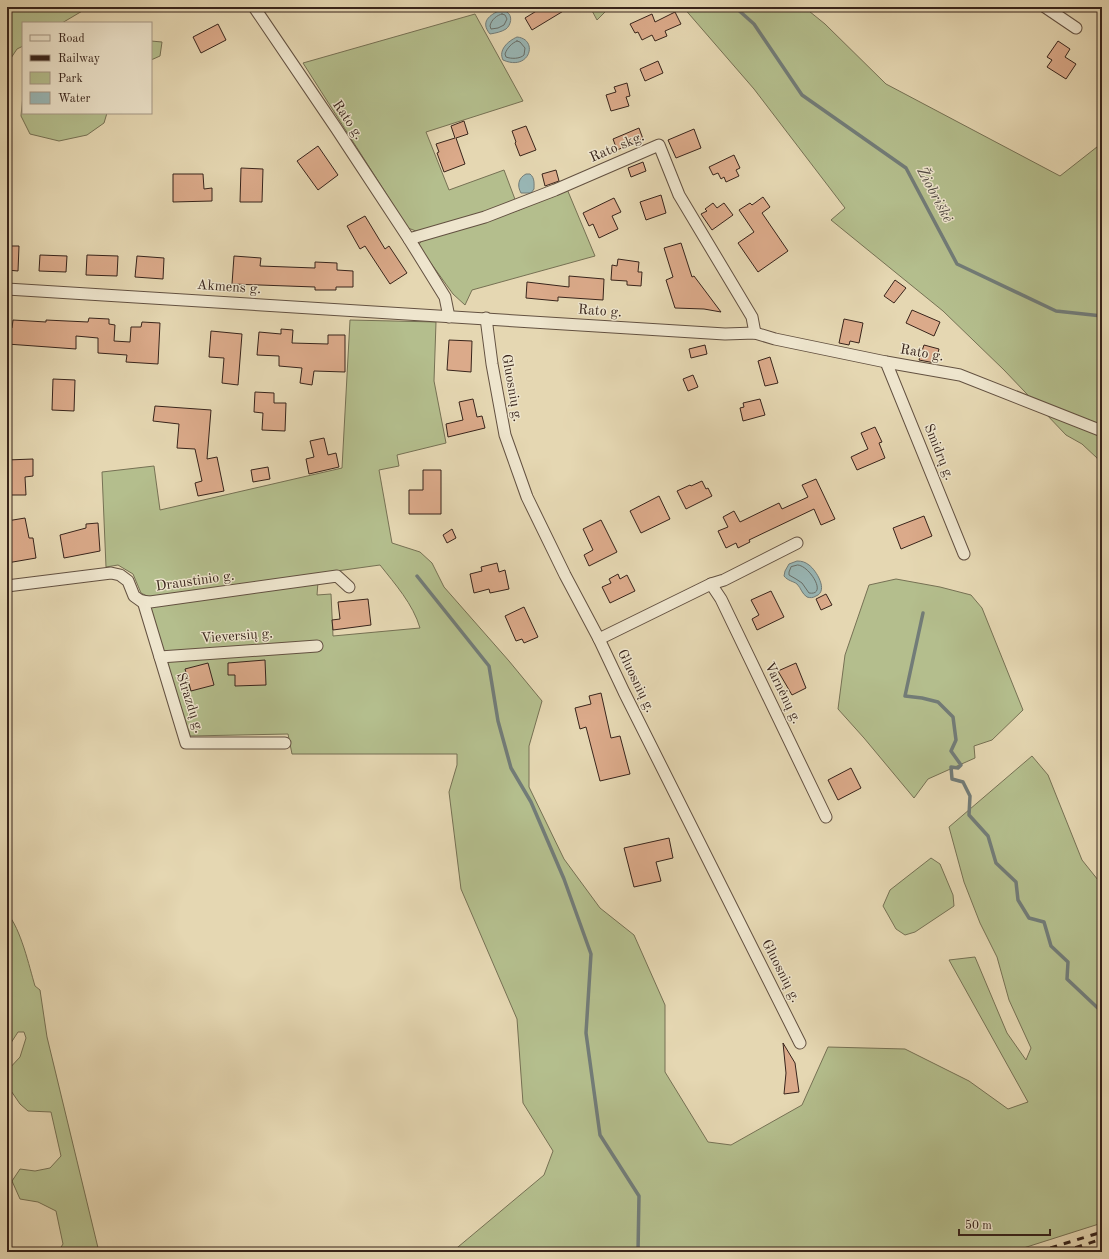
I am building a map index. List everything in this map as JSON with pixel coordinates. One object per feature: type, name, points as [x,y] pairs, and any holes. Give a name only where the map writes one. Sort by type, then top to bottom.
[{"type":"street","name":"Rato g.","points":[[254,7],[409,239],[445,297],[449,317],[486,318],[725,334],[755,333],[775,339],[886,362],[960,375],[1102,431]]},
{"type":"street","points":[[1045,7],[1076,28]]},
{"type":"street","name":"Rato skg.","points":[[409,239],[485,217],[555,190],[659,145],[679,195],[752,317],[755,333]]},
{"type":"street","name":"Akmens g.","points":[[7,289],[449,317]]},
{"type":"street","name":"Gluosnių g.","points":[[486,318],[492,364],[505,435],[527,497],[800,1043]]},
{"type":"street","name":"Smidrų g.","points":[[886,362],[964,554]]},
{"type":"street","points":[[599,639],[711,584],[724,580],[797,543]]},
{"type":"street","name":"Draustinio g.","points":[[7,586],[111,573],[120,575],[128,581],[134,596],[143,601],[150,602],[337,576],[349,587]]},
{"type":"street","name":"Varnėnų g.","points":[[711,584],[720,599],[826,817]]},
{"type":"street","name":"Strazdų g.","points":[[143,601],[186,744],[285,743]]},
{"type":"street","name":"Vieversių g.","points":[[160,657],[317,646]]},
{"type":"green space","points":[[7,7],[89,7],[64,22],[22,22],[22,46],[17,49],[7,64]]},
{"type":"green space","points":[[590,7],[610,7],[597,20]]},
{"type":"green space","points":[[683,7],[804,7],[825,24],[886,84],[1060,176],[1102,143],[1102,467],[1097,458],[1082,444],[1066,435],[1004,370],[943,311],[831,220],[845,208],[754,89]]},
{"type":"green space","points":[[475,14],[523,101],[426,132],[449,190],[504,170],[516,202],[423,231],[416,231],[408,228],[303,63]]},
{"type":"green space","points":[[152,41],[162,42],[160,56],[152,60]]},
{"type":"green space","points":[[22,106],[22,114],[107,114],[104,123],[87,135],[59,141],[30,134],[21,116]]},
{"type":"green space","points":[[567,189],[595,256],[472,290],[465,305],[453,294],[420,248],[419,244],[422,241],[519,210]]},
{"type":"green space","points":[[350,320],[436,322],[434,381],[446,443],[397,455],[399,466],[379,470],[392,543],[420,552],[432,563],[444,587],[542,701],[529,746],[529,787],[564,859],[600,908],[634,935],[665,1005],[665,1072],[708,1142],[731,1145],[802,1105],[828,1047],[905,1049],[969,1081],[1008,1109],[1028,1102],[949,960],[975,957],[1007,1033],[1026,1060],[1031,1048],[1009,1000],[997,957],[980,923],[964,882],[949,827],[1032,756],[1048,775],[1082,860],[1102,885],[1102,1223],[1011,1252],[452,1252],[544,1175],[553,1151],[523,1103],[517,1019],[461,889],[449,792],[457,765],[457,754],[292,754],[288,734],[190,736],[149,607],[318,582],[317,595],[331,594],[333,636],[420,628],[413,611],[403,595],[380,565],[149,597],[141,593],[133,574],[118,565],[106,567],[102,472],[154,466],[160,510],[342,468]]},
{"type":"green space","points":[[896,579],[940,587],[971,595],[982,608],[1023,710],[992,740],[974,746],[975,758],[928,779],[914,798],[838,709],[845,655],[869,585]]},
{"type":"green space","points":[[931,858],[940,864],[953,895],[954,906],[915,932],[905,935],[896,929],[883,906],[890,890]]},
{"type":"green space","points":[[7,913],[12,920],[20,938],[35,986],[40,990],[47,1037],[99,1252],[58,1252],[63,1244],[56,1211],[38,1202],[20,1199],[12,1181],[20,1169],[35,1171],[50,1168],[61,1156],[51,1112],[28,1111],[20,1104],[7,1085],[7,1071],[20,1057],[26,1038],[24,1032],[18,1032],[7,1049]]},
{"type":"water","points":[[501,10],[504,10],[509,14],[511,20],[509,25],[502,31],[490,34],[486,26],[487,19]]},
{"type":"water","points":[[517,37],[524,39],[528,43],[528,54],[525,59],[520,62],[512,63],[503,60],[503,49],[510,41]]},
{"type":"water","points":[[526,174],[530,174],[533,177],[534,189],[531,193],[521,193],[519,182]]},
{"type":"water","points":[[797,561],[809,565],[815,571],[820,580],[821,590],[815,597],[807,597],[797,584],[784,576],[789,564]]},
{"type":"building","points":[[543,7],[570,7],[532,30],[525,18]]},
{"type":"building","points":[[675,12],[681,24],[665,31],[667,36],[655,41],[652,35],[642,40],[638,32],[635,33],[630,24],[652,14],[655,22]]},
{"type":"building","points":[[218,24],[226,40],[201,53],[193,37]]},
{"type":"building","points":[[1058,41],[1070,49],[1065,57],[1076,64],[1066,79],[1047,67],[1052,60],[1047,57]]},
{"type":"building","points":[[658,61],[663,73],[645,81],[640,69]]},
{"type":"building","points":[[627,83],[630,96],[626,97],[629,106],[611,111],[606,95],[616,92],[614,87]]},
{"type":"building","points":[[464,121],[468,134],[456,138],[465,164],[444,172],[437,153],[439,152],[436,144],[455,138],[451,126]]},
{"type":"building","points":[[526,126],[536,150],[520,156],[512,131]]},
{"type":"building","points":[[639,128],[643,139],[617,150],[613,139]]},
{"type":"building","points":[[694,129],[701,148],[676,158],[668,140]]},
{"type":"building","points":[[318,146],[338,175],[318,190],[297,161]]},
{"type":"building","points":[[734,155],[740,168],[736,170],[739,176],[726,182],[724,177],[721,179],[718,173],[713,175],[709,167]]},
{"type":"building","points":[[643,162],[646,171],[631,177],[628,168]]},
{"type":"building","points":[[241,168],[263,169],[262,202],[240,202]]},
{"type":"building","points":[[556,170],[559,181],[545,186],[542,174]]},
{"type":"building","points":[[173,174],[203,174],[204,189],[212,188],[212,201],[173,202]]},
{"type":"building","points":[[661,195],[666,213],[646,220],[640,202]]},
{"type":"building","points":[[763,197],[770,207],[762,213],[788,251],[758,272],[738,243],[754,232],[739,210],[750,203],[752,205]]},
{"type":"building","points":[[614,198],[621,212],[612,216],[618,229],[599,238],[593,224],[589,226],[583,213]]},
{"type":"building","points":[[713,203],[717,208],[724,203],[733,215],[712,230],[701,214],[707,211],[705,209]]},
{"type":"building","points":[[365,216],[385,249],[389,246],[407,273],[390,284],[365,246],[360,249],[347,226]]},
{"type":"building","points":[[681,243],[692,277],[694,276],[721,312],[704,309],[675,308],[666,280],[673,277],[664,248]]},
{"type":"building","points":[[7,246],[19,246],[18,271],[7,270]]},
{"type":"building","points":[[40,255],[67,256],[66,272],[39,271]]},
{"type":"building","points":[[87,255],[118,256],[117,276],[86,275]]},
{"type":"building","points":[[137,256],[164,258],[163,279],[135,277]]},
{"type":"building","points":[[234,256],[261,258],[260,266],[315,268],[315,262],[337,263],[337,270],[353,271],[353,287],[336,287],[336,290],[315,290],[315,287],[232,284]]},
{"type":"building","points":[[618,259],[639,262],[638,272],[642,272],[641,286],[627,285],[627,281],[611,280],[612,265],[617,266]]},
{"type":"building","points":[[569,276],[604,279],[603,300],[558,297],[558,301],[526,298],[527,282],[569,287]]},
{"type":"building","points":[[895,280],[906,288],[894,303],[884,296]]},
{"type":"building","points":[[912,310],[940,322],[934,336],[906,323]]},
{"type":"building","points":[[89,318],[109,319],[109,324],[115,325],[114,341],[130,342],[131,327],[141,327],[142,322],[160,323],[158,364],[126,362],[127,355],[98,353],[98,338],[76,336],[76,349],[7,344],[7,328],[12,328],[13,320],[88,322]]},
{"type":"building","points":[[844,319],[863,323],[859,343],[850,341],[849,345],[839,343]]},
{"type":"building","points":[[281,329],[293,330],[292,343],[328,344],[328,335],[345,335],[345,372],[314,371],[312,385],[300,383],[302,368],[279,366],[279,356],[257,355],[259,332],[281,334]]},
{"type":"building","points":[[211,331],[242,334],[238,385],[222,383],[224,358],[209,357]]},
{"type":"building","points":[[449,340],[472,341],[471,372],[447,370]]},
{"type":"building","points":[[705,345],[707,354],[691,358],[689,349]]},
{"type":"building","points":[[924,345],[939,349],[935,363],[919,360]]},
{"type":"building","points":[[770,357],[778,383],[765,386],[758,361]]},
{"type":"building","points":[[693,375],[698,387],[688,391],[683,379]]},
{"type":"building","points":[[53,379],[75,380],[74,411],[52,410]]},
{"type":"building","points":[[255,392],[274,393],[274,403],[286,403],[285,431],[262,430],[263,413],[254,412]]},
{"type":"building","points":[[473,399],[477,417],[482,416],[485,428],[448,437],[446,424],[463,420],[459,402]]},
{"type":"building","points":[[760,399],[765,415],[743,421],[740,408],[744,407],[743,403]]},
{"type":"building","points":[[155,406],[211,410],[207,459],[217,457],[224,491],[198,496],[195,483],[202,481],[195,449],[177,448],[179,424],[153,421]]},
{"type":"building","points":[[875,427],[882,442],[879,443],[885,458],[857,470],[851,457],[868,449],[861,433]]},
{"type":"building","points":[[324,438],[328,455],[336,453],[339,467],[309,474],[306,459],[314,457],[310,441]]},
{"type":"building","points":[[33,459],[33,476],[25,477],[26,495],[11,495],[10,477],[7,477],[7,460]]},
{"type":"building","points":[[268,467],[270,479],[253,482],[251,470]]},
{"type":"building","points":[[423,470],[441,470],[441,514],[409,514],[409,490],[423,490]]},
{"type":"building","points":[[816,479],[835,519],[821,525],[814,509],[749,540],[750,542],[738,548],[736,543],[726,548],[718,531],[728,527],[723,517],[734,511],[740,522],[779,503],[782,509],[808,497],[802,485]]},
{"type":"building","points":[[702,481],[712,496],[686,509],[677,491]]},
{"type":"building","points":[[659,496],[670,519],[641,533],[630,511]]},
{"type":"building","points":[[924,516],[932,536],[901,549],[893,528]]},
{"type":"building","points":[[25,518],[29,538],[33,538],[36,558],[7,563],[7,543],[10,543],[7,521]]},
{"type":"building","points":[[601,520],[617,552],[589,566],[584,555],[593,550],[583,529]]},
{"type":"building","points":[[98,523],[100,551],[64,558],[60,535],[86,528],[86,524]]},
{"type":"building","points":[[452,529],[456,538],[447,543],[443,535]]},
{"type":"building","points":[[497,563],[499,572],[505,570],[509,589],[490,593],[489,589],[474,593],[470,574],[482,571],[481,567]]},
{"type":"building","points":[[618,574],[620,579],[627,575],[635,591],[610,603],[602,587],[611,583],[609,579]]},
{"type":"building","points":[[771,591],[784,617],[757,630],[752,619],[759,615],[751,600]]},
{"type":"building","points":[[826,594],[832,605],[821,610],[816,599]]},
{"type":"building","points":[[368,599],[371,625],[333,630],[332,620],[340,619],[338,602]]},
{"type":"building","points":[[524,607],[538,637],[524,643],[522,639],[516,641],[505,616]]},
{"type":"building","points":[[265,660],[266,685],[235,686],[235,675],[228,675],[228,663]]},
{"type":"building","points":[[208,663],[214,685],[191,691],[185,669]]},
{"type":"building","points":[[796,663],[806,688],[792,695],[778,671]]},
{"type":"building","points":[[601,693],[611,738],[620,736],[630,774],[600,781],[586,727],[580,729],[575,708],[591,704],[589,696]]},
{"type":"building","points":[[851,768],[861,788],[838,800],[828,780]]},
{"type":"building","points":[[669,838],[673,858],[656,862],[661,881],[634,887],[624,848]]},
{"type":"building","points":[[783,1043],[795,1063],[799,1092],[784,1094],[786,1073]]},
{"type":"waterway","name":"Žiobriškė","points":[[735,7],[754,24],[802,95],[906,168],[957,264],[1056,311],[1102,316]]},
{"type":"waterway","points":[[417,576],[489,666],[498,721],[511,768],[531,802],[564,879],[591,954],[586,1033],[600,1135],[639,1196],[638,1252]]},
{"type":"waterway","points":[[923,613],[905,696],[938,702],[953,717],[956,740],[951,751],[961,765],[958,768],[951,767],[952,779],[963,782],[970,796],[969,815],[988,836],[996,863],[1016,882],[1018,900],[1029,918],[1044,922],[1051,946],[1068,962],[1067,979],[1102,1012]]},
{"type":"railway","points":[[1037,1252],[1102,1232]]},
{"type":"railway","points":[[1062,1252],[1102,1239]]},
{"type":"railway","points":[[1095,1252],[1102,1250]]}]
